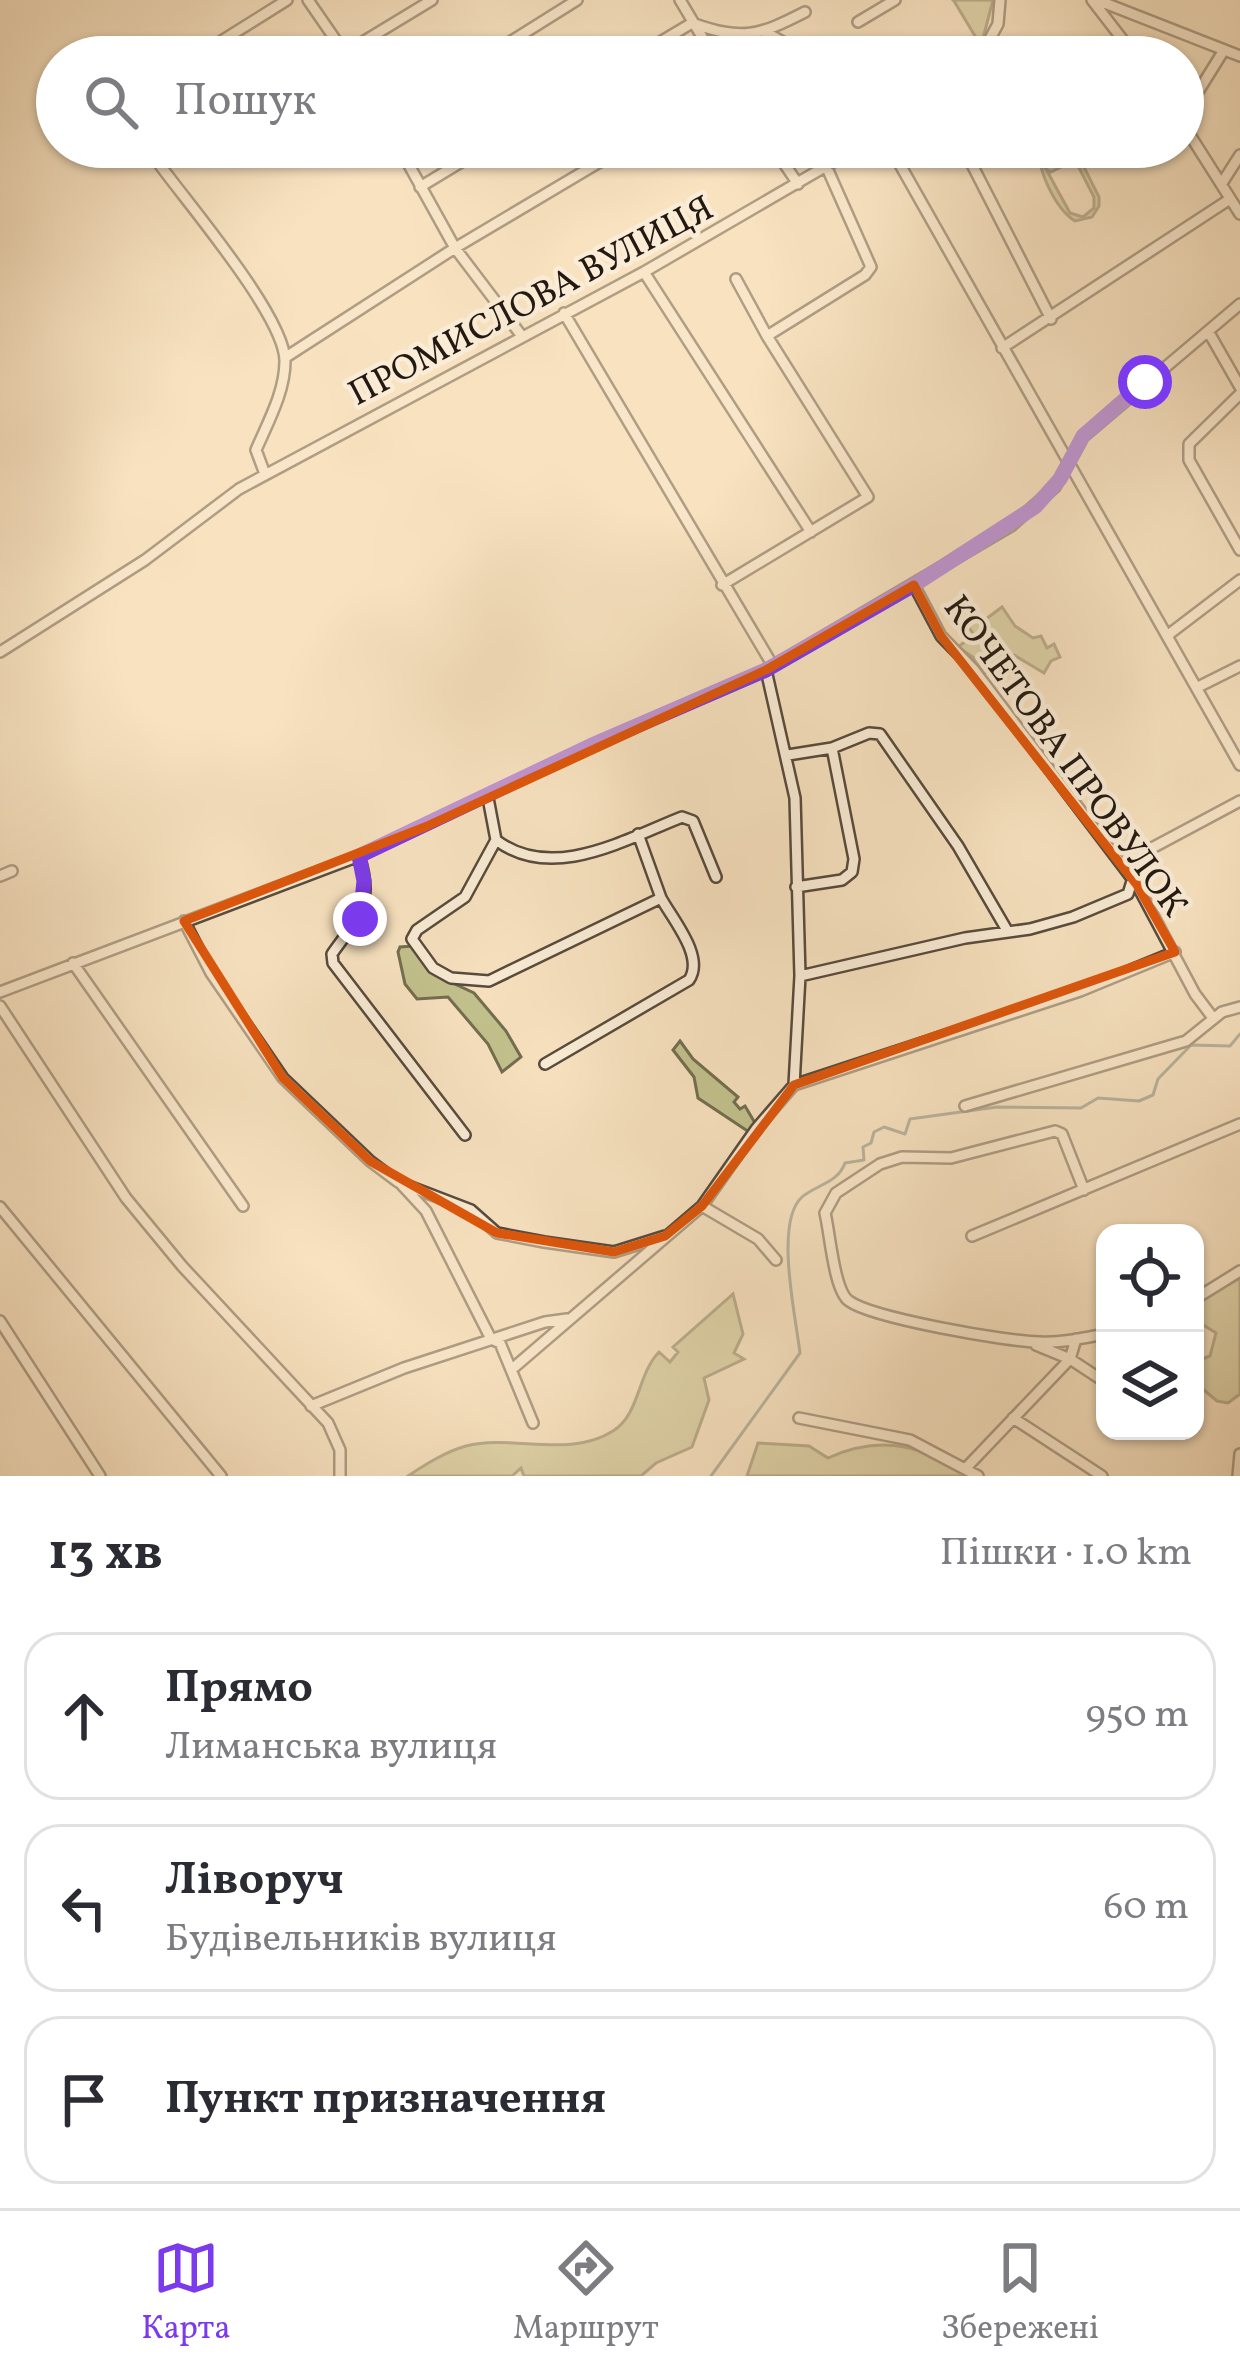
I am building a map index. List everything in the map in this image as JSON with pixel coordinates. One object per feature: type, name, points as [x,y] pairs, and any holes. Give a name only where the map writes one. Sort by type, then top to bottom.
[{"type":"street","points":[[230,36],[287,0]]},
{"type":"street","points":[[308,0],[330,36]]},
{"type":"street","points":[[375,36],[432,0]]},
{"type":"street","points":[[524,36],[578,0]]},
{"type":"street","points":[[680,0],[701,36]]},
{"type":"street","points":[[858,22],[896,0]]},
{"type":"street","points":[[991,36],[1000,0]]},
{"type":"street","points":[[1095,0],[1189,36]]},
{"type":"street","points":[[1095,0],[1121,36]]},
{"type":"street","points":[[1123,10],[1131,0]]},
{"type":"street","points":[[692,22],[724,34],[765,32],[805,12]]},
{"type":"street","points":[[669,36],[692,22]]},
{"type":"street","points":[[765,32],[771,36]]},
{"type":"street","points":[[1204,42],[1240,56]]},
{"type":"street","points":[[1204,84],[1224,50]]},
{"type":"street","points":[[1204,154],[1240,214]]},
{"type":"street","points":[[1222,183],[1240,155]]},
{"type":"street","points":[[162,168],[268,313],[286,357],[281,392],[256,449],[265,474]]},
{"type":"street","points":[[410,168],[455,248],[520,335]]},
{"type":"street","points":[[420,187],[451,168]]},
{"type":"street","points":[[286,357],[589,168]]},
{"type":"street","points":[[787,168],[798,184]]},
{"type":"street","points":[[903,168],[1240,765]]},
{"type":"street","points":[[974,168],[1052,319]]},
{"type":"street","points":[[767,336],[871,267],[827,169]]},
{"type":"street","name":"ПРОМИСЛОВА ВУЛИЦЯ","points":[[0,652],[145,560],[220,502],[286,461],[644,272],[827,169]]},
{"type":"street","points":[[1003,348],[1230,199]]},
{"type":"street","points":[[644,272],[811,532]]},
{"type":"street","points":[[722,585],[868,497],[736,279]]},
{"type":"street","points":[[0,992],[359,856],[590,746],[770,668],[914,585],[1035,507],[1054,488],[1083,436],[1240,304]]},
{"type":"street","points":[[564,313],[770,668],[796,798],[800,976],[794,1085]]},
{"type":"street","points":[[1208,331],[1240,390],[1189,444],[1189,460],[1240,550]]},
{"type":"street","points":[[1168,635],[1240,580]]},
{"type":"street","name":"КОЧЕТОВА ПРОВУЛОК","points":[[914,585],[941,636],[974,670],[1132,878],[1213,1018]]},
{"type":"street","points":[[1198,687],[1240,666]]},
{"type":"street","points":[[788,755],[832,748],[868,733],[880,734],[958,846],[1008,932]]},
{"type":"street","points":[[796,887],[842,880],[852,872],[854,859],[832,748]]},
{"type":"street","points":[[488,798],[496,840],[465,898],[417,930],[412,939],[433,968],[470,982],[489,981],[661,898]]},
{"type":"street","points":[[1122,864],[1240,801]]},
{"type":"street","points":[[496,840],[527,856],[569,858],[688,817],[716,877]]},
{"type":"street","points":[[545,1064],[694,973],[694,958],[661,898],[638,834]]},
{"type":"street","points":[[359,856],[364,904],[353,930],[332,954],[333,964],[464,1135]]},
{"type":"street","points":[[0,876],[12,871]]},
{"type":"street","points":[[800,976],[1073,917],[1128,894],[1132,878]]},
{"type":"street","points":[[184,921],[211,973],[283,1078],[426,1211],[491,1339],[500,1343],[533,1423]]},
{"type":"street","points":[[511,1370],[702,1206],[756,1129],[794,1085],[1080,991],[1174,952]]},
{"type":"street","points":[[73,963],[243,1205]]},
{"type":"street","points":[[0,1006],[127,1198],[336,1436],[340,1476]]},
{"type":"street","points":[[965,1106],[1186,1041],[1213,1018],[1240,1007]]},
{"type":"street","points":[[971,1236],[1240,1124]]},
{"type":"street","points":[[1084,1190],[1062,1134],[1055,1131],[951,1158],[902,1156],[880,1164],[832,1198],[825,1213],[838,1288],[849,1302],[895,1317],[1028,1342],[1070,1359],[1096,1376]]},
{"type":"street","points":[[398,1182],[471,1210],[497,1233],[544,1243],[614,1252],[665,1237]]},
{"type":"street","points":[[702,1206],[758,1239],[776,1260]]},
{"type":"street","points":[[0,1207],[221,1476]]},
{"type":"street","points":[[1204,1293],[1240,1270]]},
{"type":"street","points":[[311,1406],[404,1368],[571,1319]]},
{"type":"street","points":[[0,1321],[100,1476]]},
{"type":"street","points":[[1028,1342],[1096,1336]]},
{"type":"street","points":[[964,1469],[1070,1359],[1076,1339]]},
{"type":"street","points":[[799,1418],[910,1441],[978,1476]]},
{"type":"street","points":[[1012,1418],[1102,1476]]},
{"type":"street","points":[[1238,1476],[1240,1454]]},
{"type":"highlighted area","points":[[914,585],[941,636],[1137,885],[1175,952],[794,1085],[702,1206],[665,1236],[614,1252],[497,1233],[370,1161],[283,1078],[184,921],[425,827],[766,670]]},
{"type":"shaded area","points":[[993,0],[984,36],[975,36],[954,1]]},
{"type":"shaded area","points":[[1042,168],[1059,168],[1046,169],[1070,213],[1083,217],[1094,208],[1094,197],[1079,168],[1084,168],[1099,197],[1092,217],[1075,221],[1044,176]]},
{"type":"shaded area","points":[[957,603],[982,622],[1002,607],[1015,626],[1033,638],[1041,636],[1047,648],[1054,644],[1060,657],[1044,673],[1014,655],[984,674],[973,657],[958,647],[974,635]]},
{"type":"shaded area","points":[[413,946],[440,977],[474,993],[521,1057],[502,1072],[488,1044],[448,997],[417,999],[405,984],[398,952],[400,947]]},
{"type":"shaded area","points":[[680,1041],[693,1059],[738,1097],[734,1102],[740,1109],[745,1106],[755,1123],[749,1132],[698,1098],[694,1077],[673,1050]]},
{"type":"shaded area","points":[[1240,1278],[1240,1394],[1228,1403],[1204,1390],[1204,1358],[1210,1356],[1216,1333],[1204,1326],[1204,1298]]},
{"type":"shaded area","points":[[733,1294],[743,1334],[734,1353],[744,1359],[704,1378],[709,1400],[692,1447],[656,1463],[641,1476],[524,1476],[521,1468],[512,1476],[408,1476],[466,1446],[560,1445],[613,1431],[628,1415],[659,1352],[670,1362],[678,1352],[673,1347]]},
{"type":"shaded area","points":[[758,1443],[809,1446],[828,1458],[867,1446],[903,1447],[937,1457],[973,1476],[747,1476]]},
{"type":"waterway","points":[[711,1476],[800,1353],[788,1248],[794,1209],[845,1163],[864,1160],[863,1147],[871,1143],[874,1132],[884,1127],[905,1134],[910,1119],[997,1107],[1081,1108],[1098,1098],[1139,1101],[1153,1095],[1158,1079],[1191,1045],[1230,1046],[1240,1034]]},
{"type":"route","points":[[360,919],[364,881],[359,856],[590,746],[766,670],[914,585],[1010,526],[1047,497],[1083,436],[1145,382]]}]
